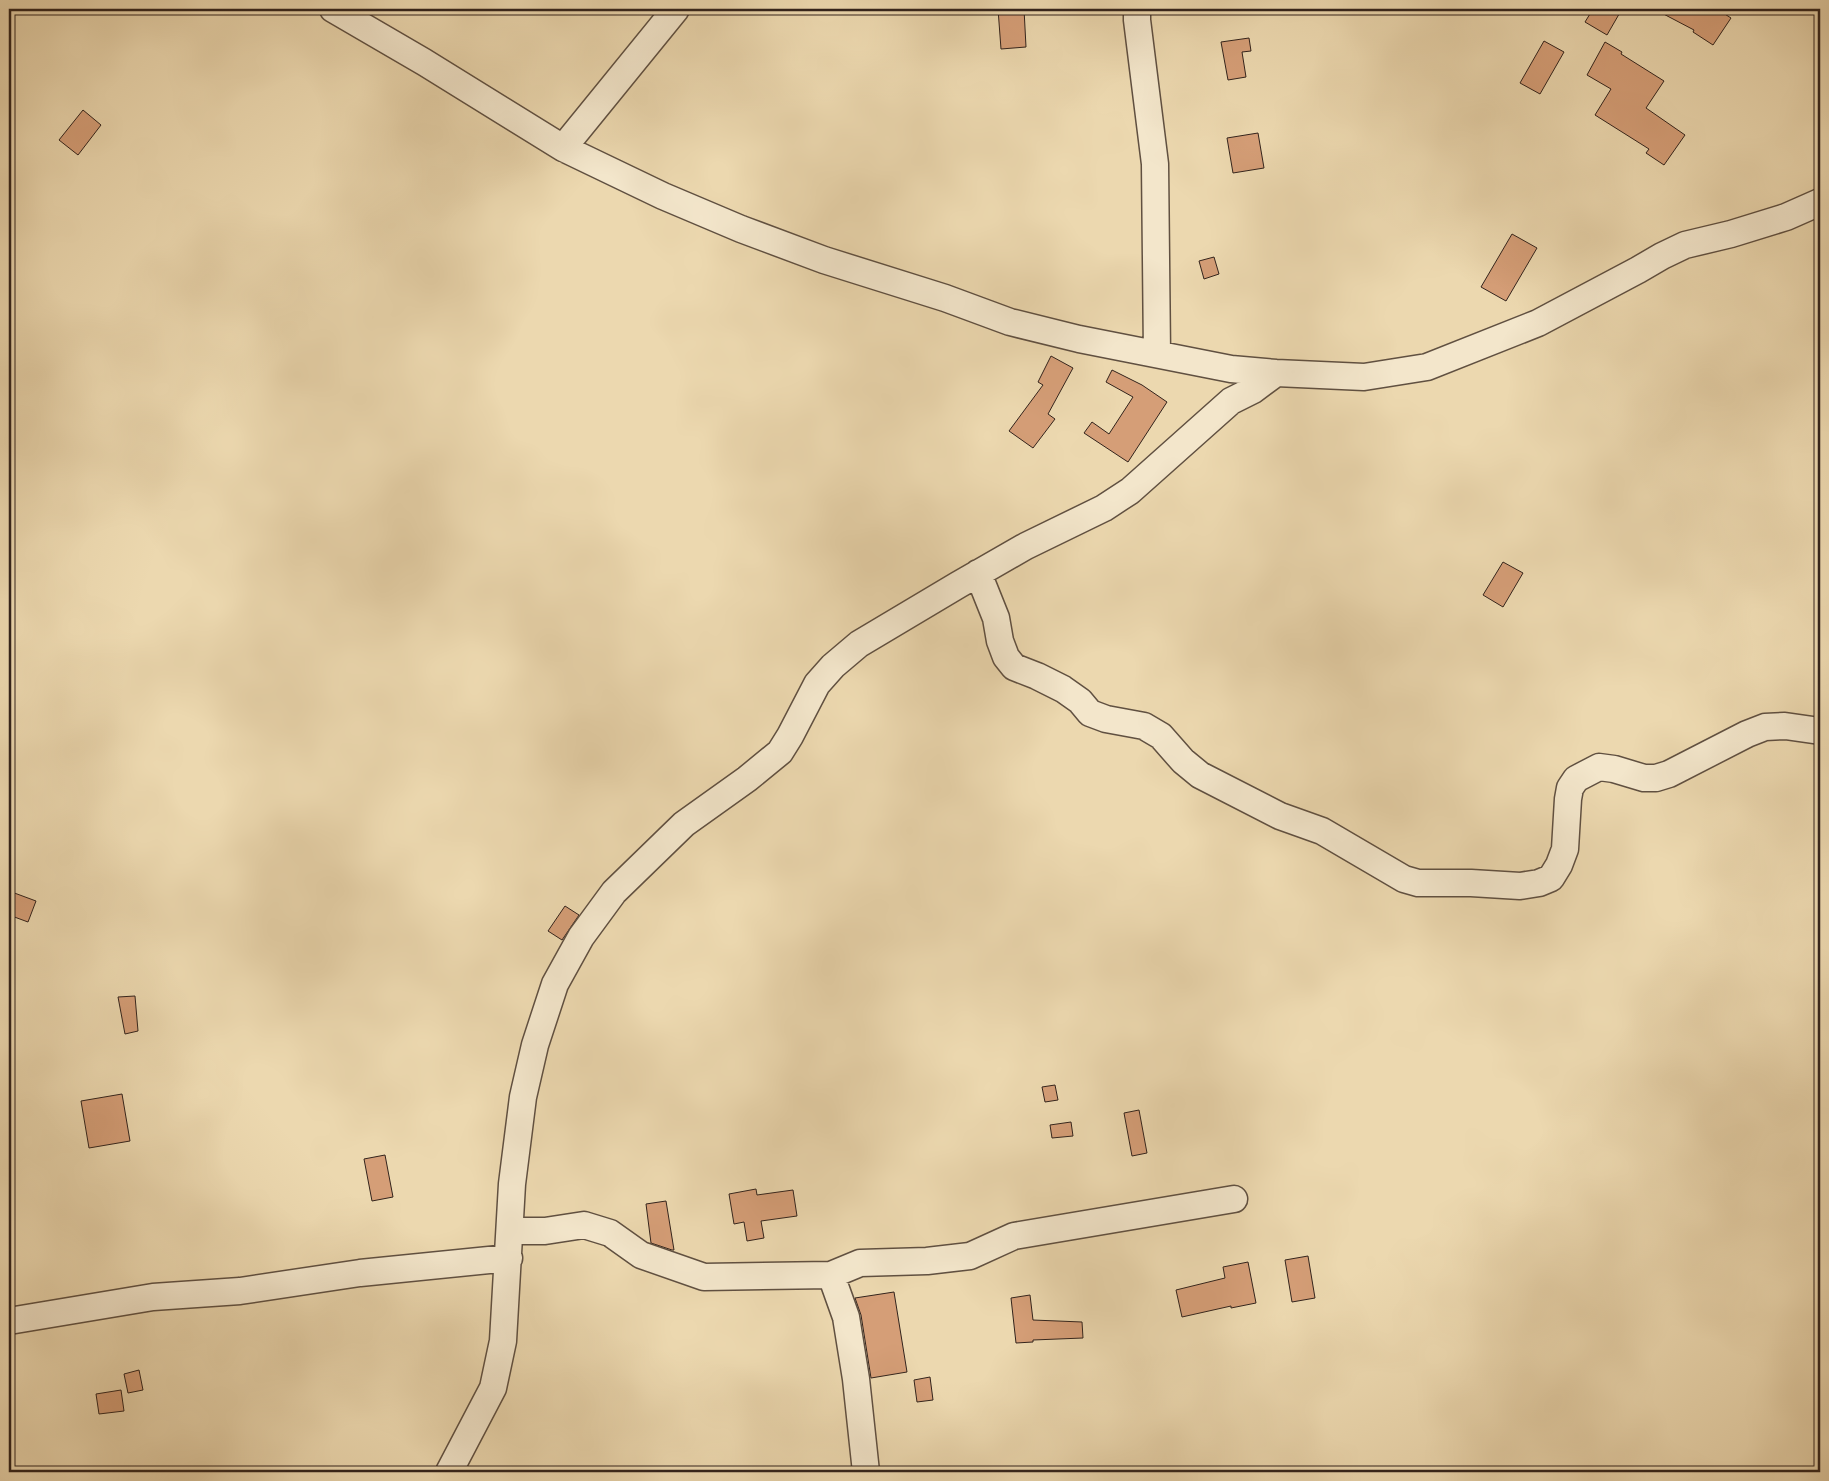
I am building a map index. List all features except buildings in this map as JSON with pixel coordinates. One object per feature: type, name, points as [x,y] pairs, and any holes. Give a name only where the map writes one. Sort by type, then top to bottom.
[{"type":"street","points":[[333,9],[424,62],[563,148],[663,196],[741,229],[824,260],[945,298],[1010,322],[1079,340],[1231,369],[1364,377],[1427,367],[1538,323],[1685,245],[1731,234],[1786,217],[1820,202]]},
{"type":"street","points":[[563,148],[676,9]]},
{"type":"street","points":[[1137,9],[1155,164],[1157,354]]},
{"type":"street","points":[[1231,369],[1231,401]]},
{"type":"street","points":[[449,1472],[493,1388],[503,1341],[512,1184],[523,1097],[535,1045],[556,984],[580,937],[614,892],[684,824],[780,752],[816,684],[833,666],[859,644],[1026,546],[1104,508],[1130,491],[1231,401],[1253,390],[1276,373]]},
{"type":"street","points":[[978,573],[996,618],[1000,641],[1006,657],[1014,667],[1063,689],[1080,702],[1090,713],[1106,719],[1144,726],[1161,736],[1183,761],[1200,775],[1280,816],[1322,831],[1384,869],[1404,879],[1418,883],[1471,883],[1520,886],[1539,884],[1551,878],[1559,865],[1565,849],[1570,788],[1576,779],[1598,767],[1614,769],[1644,778],[1656,778],[1669,774],[1747,734],[1765,727],[1785,726],[1820,731]]},
{"type":"street","points":[[510,1231],[545,1231],[584,1225],[610,1233],[641,1255],[704,1277],[830,1275],[860,1263],[926,1261],[970,1256],[1014,1236],[1234,1199]]},
{"type":"street","points":[[9,1321],[153,1297],[240,1291],[360,1273],[509,1258]]},
{"type":"street","points":[[830,1275],[846,1317],[856,1379],[866,1472]]}]
